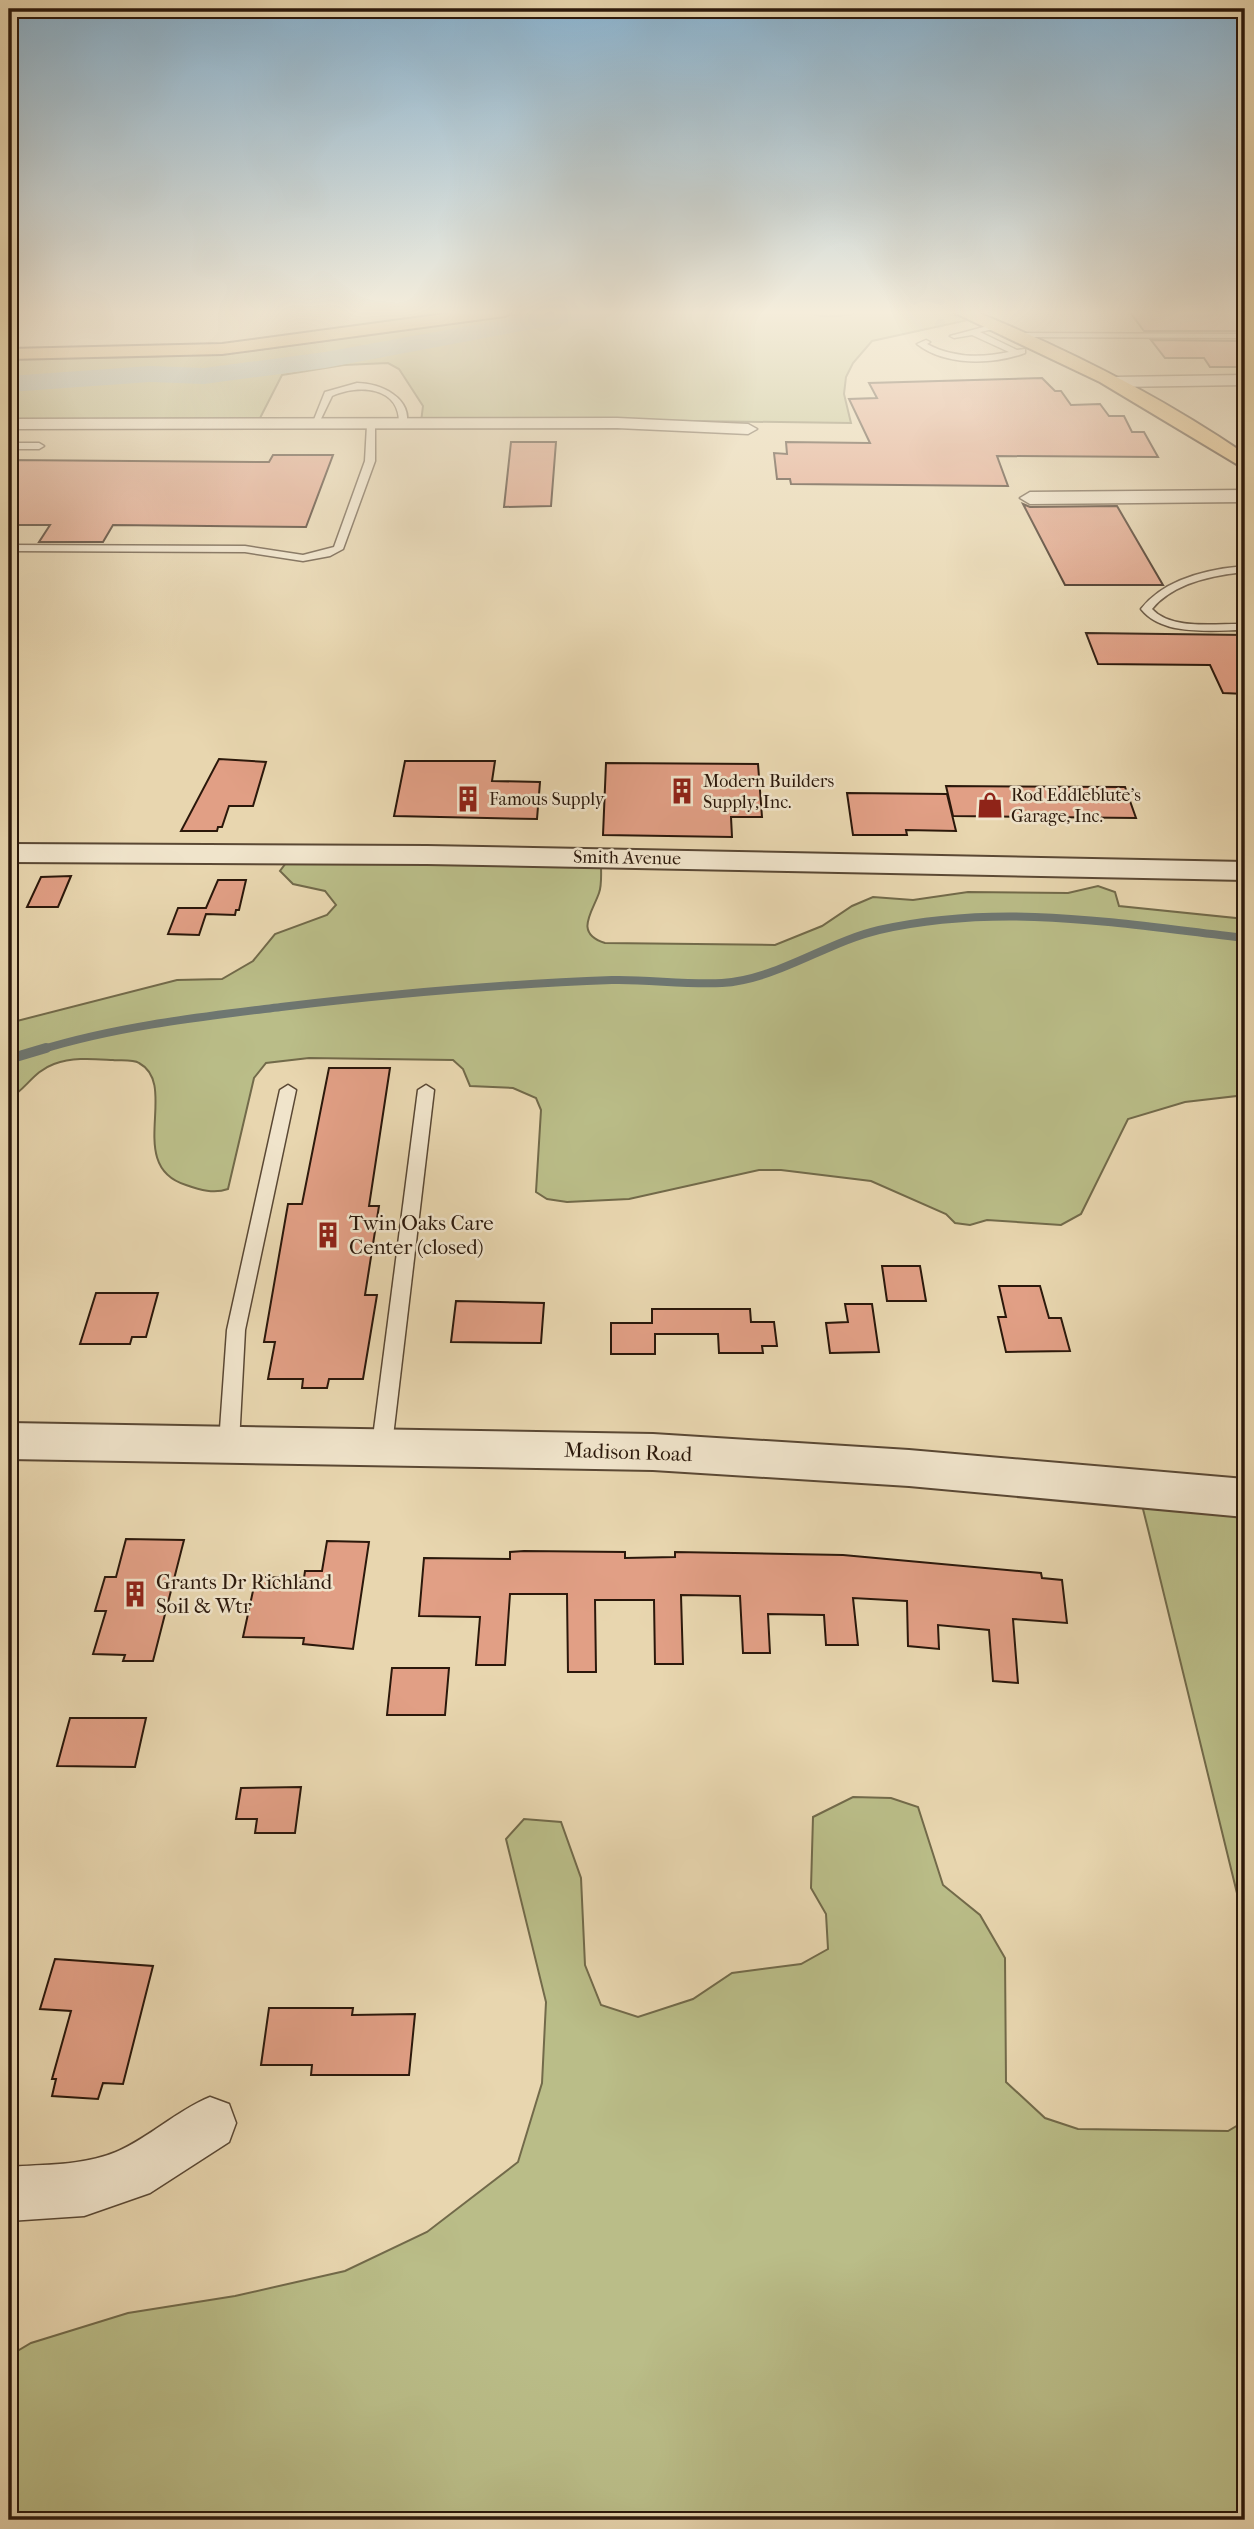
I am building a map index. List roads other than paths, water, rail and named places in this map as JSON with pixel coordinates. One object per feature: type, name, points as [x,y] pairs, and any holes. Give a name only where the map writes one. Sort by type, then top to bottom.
[{"type":"main road","points":[[1193,429],[1243,459]]},
{"type":"street","points":[[1030,498],[1245,496]]},
{"type":"street","name":"Smith Avenue","points":[[9,853],[427,855],[1245,871]]},
{"type":"street","name":"Madison Road","points":[[9,1441],[653,1452],[811,1460],[1245,1499]]},
{"type":"street","points":[[9,2194],[85,2189],[131,2174],[209,2123]]},
{"type":"lane","points":[[9,548],[245,548],[277,557],[317,557],[330,553],[338,549],[370,461],[371,429]]},
{"type":"lane","points":[[9,446],[39,446]]},
{"type":"lane","points":[[1245,569],[1213,574],[1187,583],[1155,598],[1146,609],[1155,620],[1172,624],[1245,627]]},
{"type":"lane","points":[[229,1443],[236,1330],[288,1090]]},
{"type":"lane","points":[[382,1446],[426,1090]]},
{"type":"waterway","points":[[40,1050],[159,1023],[364,998],[570,982],[626,980],[722,983],[762,975],[879,930],[971,917],[1062,918],[1245,938]]},
{"type":"waterway","points":[[9,1059],[46,1048]]},
{"type":"place","name":"Modern Builders Supply, Inc.","points":[[682,791]]},
{"type":"place","name":"Famous Supply","points":[[468,799]]},
{"type":"place","name":"Rod Eddleblute's Garage, Inc.","points":[[990,805]]},
{"type":"place","name":"Twin Oaks Care Center (closed)","points":[[328,1235]]},
{"type":"place","name":"Grants Dr Richland Soil & Wtr","points":[[135,1594]]}]
